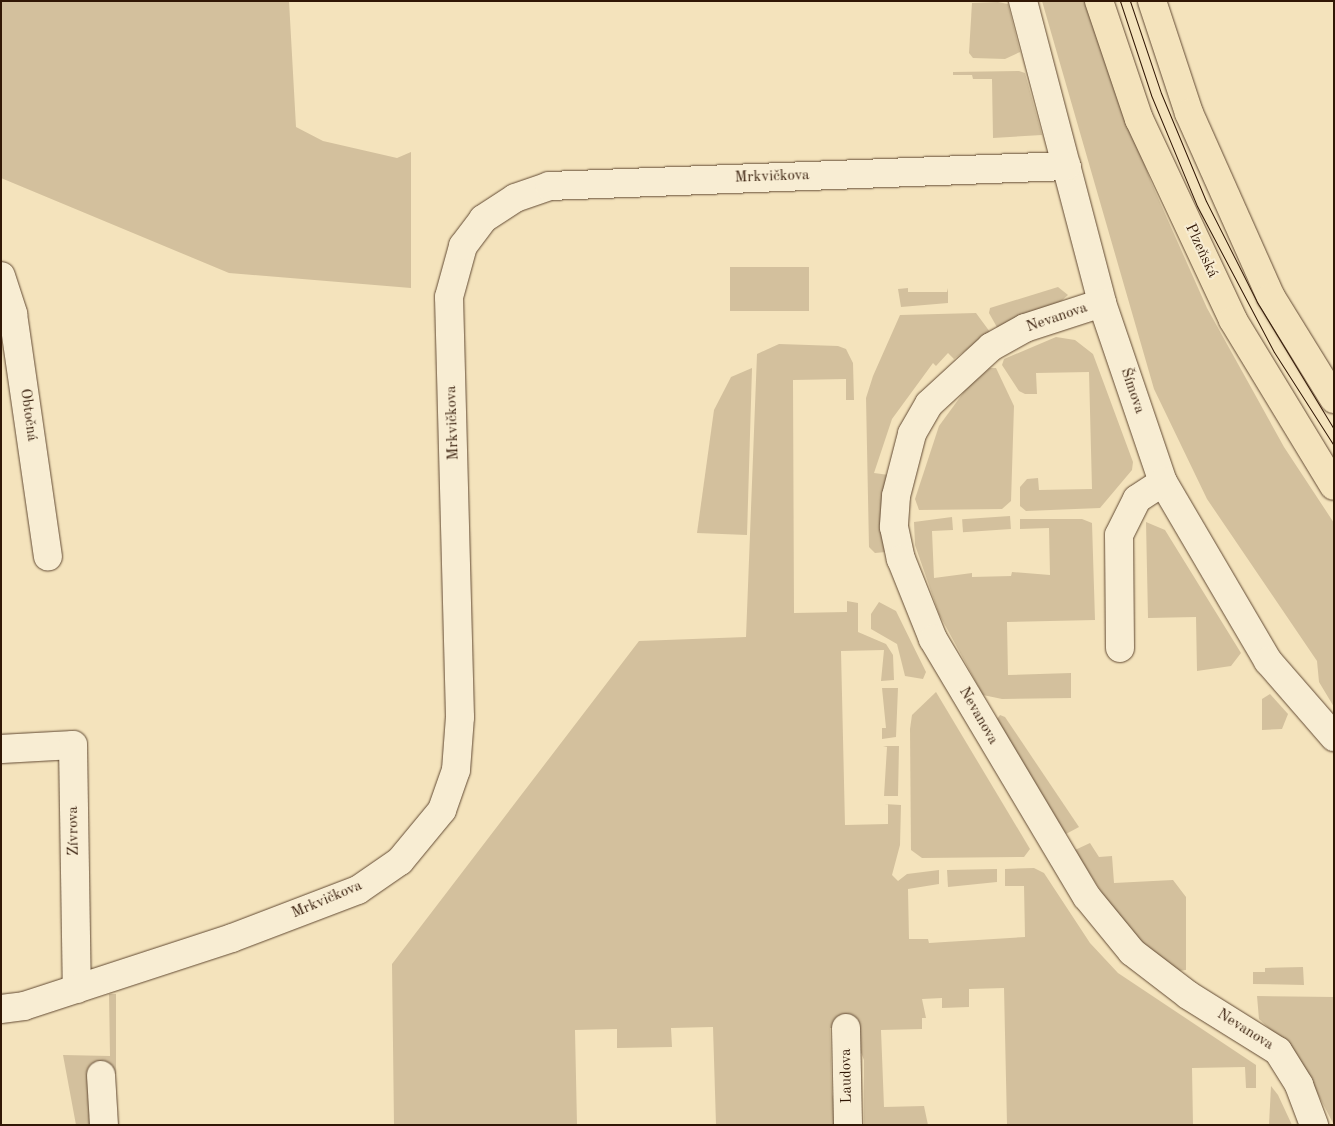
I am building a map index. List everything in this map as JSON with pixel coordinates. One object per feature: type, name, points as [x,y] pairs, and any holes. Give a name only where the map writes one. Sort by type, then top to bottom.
[{"type":"main road","name":"Plzeňská","points":[[1099,1],[1140,119],[1233,320],[1334,486]]},
{"type":"main road","points":[[1152,1],[1188,113],[1267,288],[1334,399]]},
{"type":"street","name":"Šímova","points":[[1023,1],[1102,304],[1163,482],[1268,661],[1334,736]]},
{"type":"street","name":"Mrkvičkova","points":[[1,1009],[77,989],[358,890],[400,861],[442,810],[456,770],[460,717],[448,297],[463,246],[483,219],[515,198],[549,186],[1067,166]]},
{"type":"street","name":"Obtočná","points":[[1,276],[13,314],[48,556]]},
{"type":"street","name":"Nevanova","points":[[1102,304],[1024,328],[991,347],[929,404],[912,434],[896,496],[894,527],[901,559],[933,639],[1087,897],[1132,952],[1195,1000],[1278,1051],[1299,1085],[1314,1125]]},
{"type":"street","points":[[1120,648],[1119,535],[1136,499],[1163,482]]},
{"type":"street","name":"Zívrova","points":[[1,749],[73,745],[77,989]]},
{"type":"street","name":"Laudova","points":[[846,1028],[848,1125]]},
{"type":"street","points":[[101,1074],[104,1125]]},
{"type":"shaded area","points":[[1,1],[289,1],[296,127],[323,141],[397,158],[411,152],[411,288],[229,273],[1,178]]},
{"type":"shaded area","points":[[1042,1],[1086,1],[1151,182],[1207,308],[1284,447],[1334,523],[1334,707],[1319,682],[1317,661],[1207,499],[1154,389]]},
{"type":"shaded area","points":[[998,2],[1008,4],[1020,52],[1005,59],[973,58],[969,53],[972,3]]},
{"type":"shaded area","points":[[1019,71],[1025,73],[1042,135],[993,138],[992,79],[973,79],[972,75],[953,75],[953,72]]},
{"type":"shaded area","points":[[730,267],[809,267],[809,311],[730,311]]},
{"type":"shaded area","points":[[1058,287],[1068,295],[1059,303],[998,329],[989,313],[990,308]]},
{"type":"shaded area","points":[[908,288],[908,292],[947,292],[948,288],[948,303],[901,307],[898,289]]},
{"type":"shaded area","points":[[976,313],[990,332],[954,359],[948,353],[936,366],[933,363],[892,419],[874,473],[889,475],[886,552],[875,553],[869,547],[866,398],[873,376],[900,315]]},
{"type":"shaded area","points":[[1056,337],[1075,340],[1093,354],[1133,462],[1132,470],[1100,508],[1026,511],[1020,506],[1020,487],[1027,479],[1038,478],[1039,490],[1092,489],[1089,372],[1036,373],[1037,394],[1025,394],[1019,391],[1002,365],[1004,359]]},
{"type":"shaded area","points":[[779,344],[838,346],[846,349],[853,363],[854,400],[846,400],[846,379],[793,380],[794,613],[847,612],[847,601],[858,603],[858,632],[886,644],[893,655],[894,680],[881,681],[884,650],[841,651],[845,825],[888,824],[888,804],[901,805],[900,845],[892,875],[898,881],[907,874],[939,870],[939,884],[908,889],[909,939],[928,939],[929,943],[1025,937],[1024,886],[1005,886],[1005,869],[1034,868],[1044,873],[1090,943],[1118,973],[1256,1065],[1256,1088],[1246,1088],[1245,1067],[1192,1068],[1193,1125],[1007,1125],[1004,988],[969,989],[969,1007],[942,1008],[942,998],[922,999],[926,1018],[922,1018],[922,1029],[881,1030],[884,1107],[924,1106],[928,1125],[864,1125],[864,1060],[851,1027],[830,1028],[832,1094],[840,1125],[716,1125],[713,1027],[671,1028],[672,1047],[617,1048],[617,1029],[575,1030],[577,1125],[394,1125],[392,964],[639,641],[746,637],[757,354]]},
{"type":"shaded area","points":[[752,368],[747,535],[697,533],[714,410],[731,377]]},
{"type":"shaded area","points":[[990,368],[996,368],[1014,406],[1011,501],[1002,509],[919,510],[915,499],[939,426],[966,389]]},
{"type":"shaded area","points":[[1010,516],[1011,529],[963,532],[962,519]]},
{"type":"shaded area","points":[[952,517],[953,530],[932,531],[934,578],[972,573],[972,577],[1011,576],[1012,572],[1050,575],[1049,528],[1020,529],[1020,519],[1082,519],[1092,523],[1095,620],[1007,622],[1008,675],[1071,673],[1071,698],[1002,699],[983,695],[939,614],[915,545],[914,522]]},
{"type":"shaded area","points":[[1146,522],[1165,530],[1241,653],[1231,666],[1197,671],[1196,617],[1148,618]]},
{"type":"shaded area","points":[[879,602],[896,611],[926,672],[923,679],[905,676],[897,644],[871,629],[871,614]]},
{"type":"shaded area","points":[[882,688],[898,688],[896,737],[882,739],[882,728],[886,728]]},
{"type":"shaded area","points":[[936,692],[1030,849],[1024,857],[922,858],[911,850],[910,729],[912,715]]},
{"type":"shaded area","points":[[1270,694],[1288,714],[1282,729],[1262,730],[1262,699]]},
{"type":"shaded area","points":[[1000,715],[1005,717],[1079,827],[1066,834],[997,719]]},
{"type":"shaded area","points":[[883,746],[899,746],[898,796],[884,796],[887,747]]},
{"type":"shaded area","points":[[1090,843],[1099,857],[1112,856],[1114,883],[1173,880],[1186,897],[1186,970],[1178,971],[1142,944],[1114,912],[1075,850]]},
{"type":"shaded area","points":[[997,869],[997,882],[948,887],[947,870]]},
{"type":"shaded area","points":[[1303,967],[1304,985],[1253,984],[1253,972],[1265,972],[1265,968]]},
{"type":"shaded area","points":[[109,994],[116,994],[116,1074],[96,1075],[97,1125],[76,1125],[63,1055],[110,1056]]},
{"type":"shaded area","points":[[1257,996],[1334,997],[1334,1125],[1298,1056],[1259,1019]]},
{"type":"shaded area","points":[[1271,1086],[1278,1095],[1292,1125],[1269,1125]]},
{"type":"tram line","points":[[1120,1],[1151,95],[1197,206],[1274,352],[1334,446]]},
{"type":"tram line","points":[[1130,1],[1161,93],[1206,201],[1257,302],[1334,429]]}]
